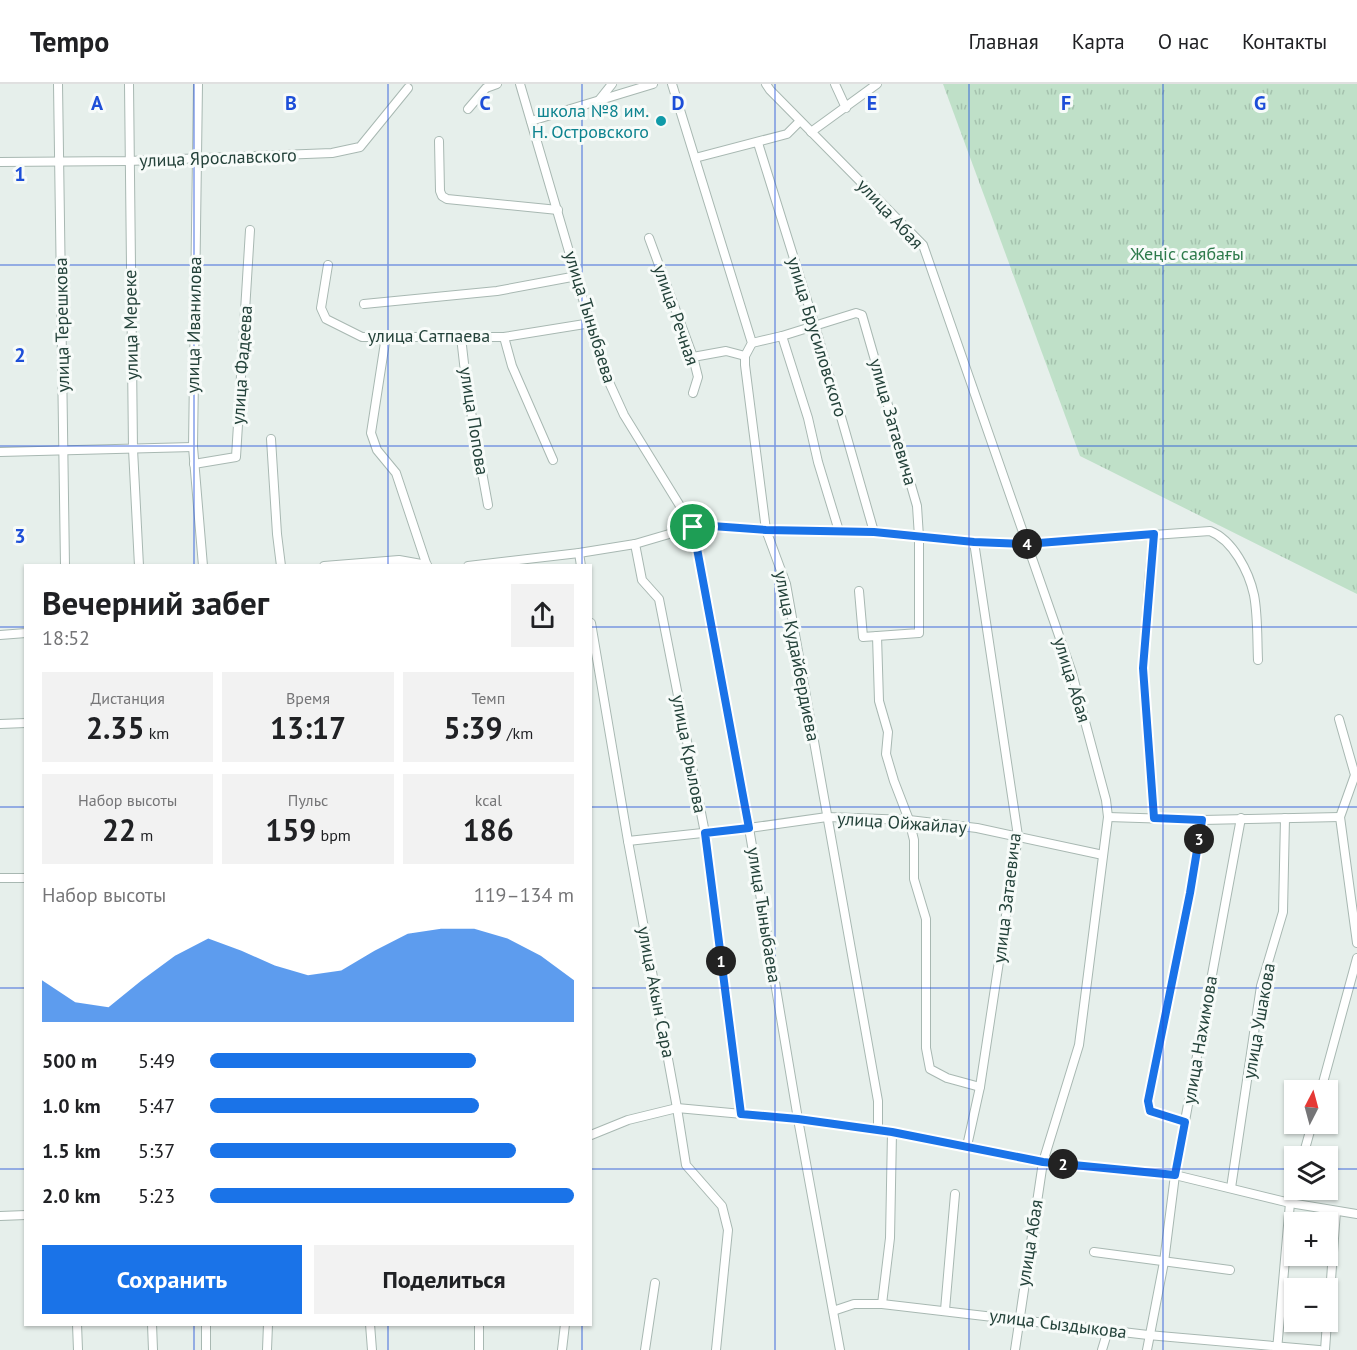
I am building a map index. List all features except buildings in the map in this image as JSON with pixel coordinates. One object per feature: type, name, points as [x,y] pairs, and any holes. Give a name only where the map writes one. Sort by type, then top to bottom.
[{"type":"street","name":"улица Терешкова","points":[[58,84],[64,564]]},
{"type":"street","name":"улица Мереке","points":[[129,84],[128,161],[133,449],[139,564]]},
{"type":"street","name":"улица Иванилова","points":[[198,84],[193,447],[203,564]]},
{"type":"street","points":[[468,109],[486,88],[496,84]]},
{"type":"street","name":"улица Тыныбаева","points":[[520,84],[604,371],[624,415],[693,527],[749,828],[840,1350]]},
{"type":"street","points":[[599,101],[612,84]]},
{"type":"street","points":[[531,121],[653,84]]},
{"type":"street","points":[[672,84],[752,343],[745,356],[726,351],[693,357]]},
{"type":"street","name":"улица Абая","points":[[766,84],[923,245],[1071,673],[1106,800],[1108,817],[1079,1045],[1043,1162],[1015,1350]]},
{"type":"street","points":[[836,84],[846,108]]},
{"type":"street","points":[[812,132],[877,84]]},
{"type":"street","name":"улица Ярославского","points":[[0,162],[128,161],[332,153],[360,147],[408,88]]},
{"type":"street","points":[[695,158],[787,134],[800,121]]},
{"type":"street","points":[[439,141],[440,191],[447,199],[558,210]]},
{"type":"street","name":"улица Брусиловского","points":[[758,142],[815,326],[874,532]]},
{"type":"street","name":"улица Фадеева","points":[[194,464],[236,457],[250,230]]},
{"type":"street","name":"улица Речная","points":[[649,238],[693,357],[698,376],[693,393]]},
{"type":"street","name":"улица Сатпаева","points":[[328,265],[321,308],[326,319],[362,337],[504,337],[591,323]]},
{"type":"street","name":"улица Сатпаева","points":[[364,304],[497,291],[577,276]]},
{"type":"street","name":"улица Затаевича","points":[[815,326],[856,313],[862,315],[917,506],[920,537]]},
{"type":"street","points":[[752,343],[815,326]]},
{"type":"street","points":[[386,336],[371,433],[377,450],[396,474],[427,564]]},
{"type":"street","points":[[782,336],[808,418],[818,462],[839,531]]},
{"type":"street","name":"улица Попова","points":[[461,337],[467,390],[488,505]]},
{"type":"street","points":[[504,337],[512,366],[553,460]]},
{"type":"street","name":"улица Кудайбердиева","points":[[745,356],[766,530],[786,584],[878,1101],[878,1131]]},
{"type":"street","points":[[271,439],[281,564]]},
{"type":"street","points":[[0,452],[193,447]]},
{"type":"street","points":[[504,564],[635,544],[693,527],[712,526],[766,530],[874,532],[974,542],[1026,544],[1210,531],[1230,547],[1242,566],[1254,596],[1258,660]]},
{"type":"street","points":[[1154,534],[1143,668],[1154,818]]},
{"type":"street","points":[[859,591],[863,637],[920,633],[920,537]]},
{"type":"street","name":"улица Затаевича","points":[[967,1146],[980,1087],[1018,836],[974,542]]},
{"type":"street","name":"улица Крылова","points":[[635,544],[642,580],[659,599],[705,833],[741,1114]]},
{"type":"street","points":[[579,553],[581,564]]},
{"type":"street","points":[[349,564],[399,560],[421,564]]},
{"type":"street","name":"улица Акын Сара","points":[[592,628],[686,1165],[722,1206],[728,1230],[716,1350]]},
{"type":"street","points":[[0,635],[24,633]]},
{"type":"street","points":[[877,636],[879,701],[888,732],[886,754],[914,840],[914,879],[926,919],[926,1048],[930,1069],[947,1078],[980,1087]]},
{"type":"street","points":[[1339,720],[1355,775],[1340,817],[1357,943]]},
{"type":"street","points":[[0,724],[24,723]]},
{"type":"street","name":"улица Ойжайлау","points":[[628,841],[827,817],[909,820],[977,828],[1102,855]]},
{"type":"street","points":[[1108,817],[1202,820],[1340,817]]},
{"type":"street","name":"улица Нахимова","points":[[1147,1350],[1164,1262],[1175,1175],[1241,818]]},
{"type":"street","name":"улица Ушакова","points":[[1231,1188],[1261,986],[1283,912],[1285,818]]},
{"type":"street","points":[[1185,1122],[1150,1111],[1148,1101],[1188,904],[1202,820]]},
{"type":"street","points":[[0,878],[24,878]]},
{"type":"street","points":[[1324,1080],[1357,958]]},
{"type":"street","points":[[592,1135],[628,1120],[677,1108],[798,1119],[892,1132],[1043,1162],[1175,1175],[1290,1203],[1357,1214]]},
{"type":"street","points":[[882,1304],[890,1238],[892,1132]]},
{"type":"street","points":[[945,1310],[955,1194]]},
{"type":"street","points":[[1277,1348],[1291,1200]]},
{"type":"street","points":[[1331,1278],[1336,1211]]},
{"type":"street","points":[[0,1216],[24,1215]]},
{"type":"street","points":[[1095,1252],[1230,1270]]},
{"type":"street","points":[[645,1350],[655,1283]]},
{"type":"street","name":"улица Сыздыкова","points":[[833,1311],[854,1304],[882,1304],[1149,1335],[1319,1350]]},
{"type":"street","points":[[77,1326],[78,1350]]},
{"type":"street","points":[[152,1326],[153,1350]]},
{"type":"street","points":[[206,1326],[206,1350]]},
{"type":"street","points":[[267,1350],[268,1326]]},
{"type":"street","points":[[369,1326],[372,1350]]},
{"type":"street","points":[[479,1326],[479,1350]]},
{"type":"street","points":[[562,1350],[565,1326]]},
{"type":"street","points":[[1102,1350],[1108,1330]]},
{"type":"street","points":[[1325,1350],[1327,1332]]},
{"type":"green space","name":"Жеңіс саябағы","points":[[943,84],[1357,84],[1357,594],[1080,456]]},
{"type":"place","name":"школа №8 им. Н. Островского","points":[[661,121]]},
{"type":"route","points":[[693,527],[874,532],[974,542],[1026,544],[1154,534],[1143,668],[1154,818],[1202,820],[1190,893],[1148,1101],[1150,1111],[1185,1122],[1175,1175],[1043,1162],[892,1132],[741,1114],[705,833],[749,828],[693,527]]}]
